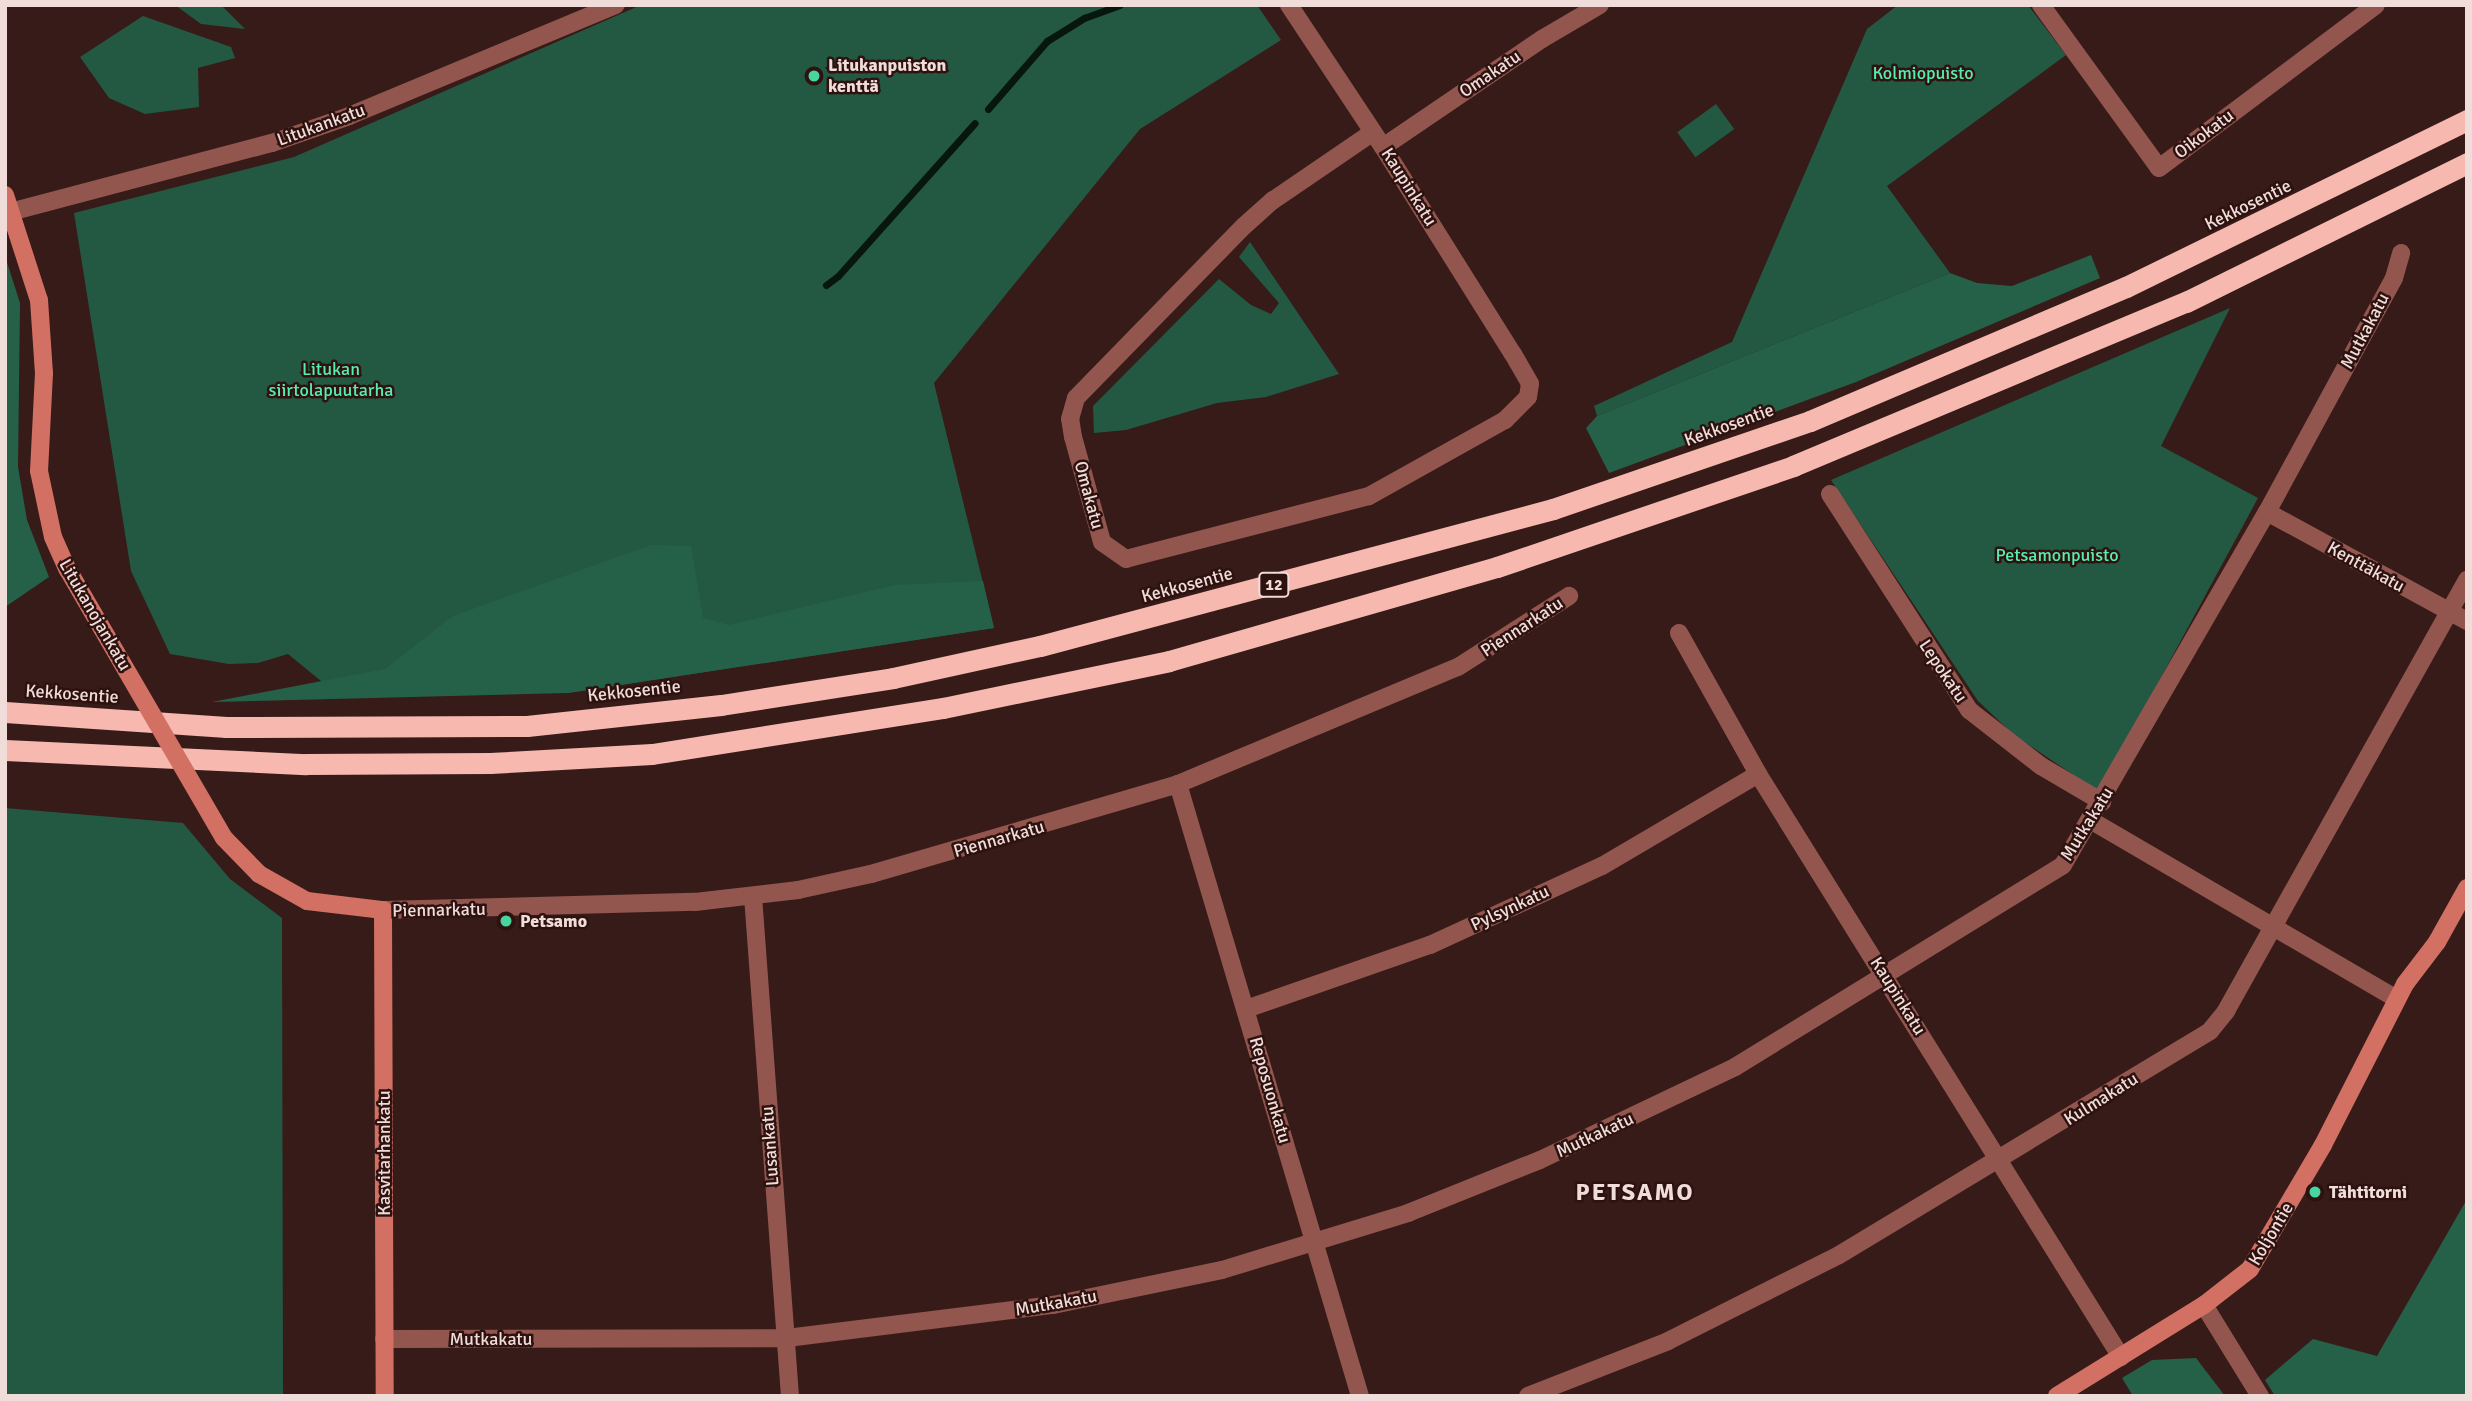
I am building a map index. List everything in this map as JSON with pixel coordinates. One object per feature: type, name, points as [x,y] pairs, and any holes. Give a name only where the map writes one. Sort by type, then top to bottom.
[{"type":"highway","name":"Kekkosentie","points":[[5,712],[226,727],[527,726],[774,697],[893,678],[1040,646],[1553,509],[1810,421],[2138,282],[2467,120]]},
{"type":"highway","points":[[5,750],[306,764],[490,763],[652,754],[854,724],[1168,661],[1497,568],[1793,466],[2186,302],[2467,163]]},
{"type":"street","name":"Litukankatu","points":[[14,211],[272,143],[349,116],[616,5]]},
{"type":"street","name":"Kaupinkatu","points":[[1289,5],[1378,139],[1524,372]]},
{"type":"street","name":"Omakatu","points":[[1524,372],[1528,397],[1505,420],[1369,496],[1126,559],[1102,542],[1070,419],[1076,398],[1244,226],[1272,201],[1600,5]]},
{"type":"street","name":"Oikokatu","points":[[2041,5],[2159,168],[2376,5]]},
{"type":"street","name":"Litukanojankatu","points":[[5,195],[14,211],[39,300],[44,373],[39,471],[53,537],[68,570],[225,838],[259,874],[307,901],[383,910]]},
{"type":"street","name":"Mutkakatu","points":[[384,1339],[786,1338],[1053,1306],[1222,1269],[1315,1243],[1540,1160],[1672,1100],[1886,978],[2063,865],[2092,821],[2267,512],[2394,278],[2401,253]]},
{"type":"street","name":"Lepokatu","points":[[1830,494],[1969,709],[2041,766],[2102,802]]},
{"type":"street","name":"Kenttäkatu","points":[[2267,512],[2467,621]]},
{"type":"street","name":"Kulmakatu","points":[[1528,1396],[1668,1341],[1754,1300],[1850,1249],[2210,1031],[2226,1011],[2272,924],[2467,580]]},
{"type":"street","name":"Piennarkatu","points":[[383,910],[604,907],[752,896],[871,874],[1178,784],[1458,667],[1569,596]]},
{"type":"street","name":"Kaupinkatu","points":[[1679,633],[1758,774],[2001,1159],[2121,1357]]},
{"type":"street","name":"Pylsynkatu","points":[[1246,1009],[1454,933],[1602,866],[1758,774]]},
{"type":"street","name":"Reposuonkatu","points":[[1178,784],[1360,1396]]},
{"type":"street","points":[[2092,821],[2397,999]]},
{"type":"street","name":"Koljontie","points":[[2057,1396],[2204,1305],[2235,1284],[2258,1260],[2397,999],[2467,888]]},
{"type":"street","name":"Lusankatu","points":[[752,896],[790,1396]]},
{"type":"street","name":"Kasvitarhankatu","points":[[383,910],[385,1396]]},
{"type":"street","points":[[2204,1305],[2260,1396]]},
{"type":"green space","points":[[175,5],[221,5],[245,29],[201,24]]},
{"type":"green space","name":"Litukan siirtolapuutarha","points":[[641,5],[1257,5],[1281,40],[1140,129],[934,383],[994,628],[568,693],[321,681],[288,654],[258,663],[229,664],[170,654],[131,571],[74,213],[294,157]]},
{"type":"green space","name":"Kolmiopuisto","points":[[1898,5],[2028,5],[2066,55],[1887,186],[1950,273],[1597,416],[1594,406],[1732,342],[1867,29]]},
{"type":"green space","points":[[143,16],[231,47],[235,58],[198,68],[199,107],[145,114],[109,98],[80,57]]},
{"type":"green space","points":[[1716,104],[1734,129],[1695,157],[1677,132]]},
{"type":"green space","points":[[1250,242],[1339,374],[1266,397],[1217,403],[1126,430],[1094,433],[1093,406],[1219,279],[1251,305],[1271,314],[1279,303],[1239,257]]},
{"type":"green space","points":[[2091,255],[2100,278],[1856,382],[1609,473],[1586,428],[1597,416],[1950,273],[1977,283],[2012,286]]},
{"type":"green space","points":[[5,256],[20,303],[18,467],[27,520],[49,577],[5,607]]},
{"type":"green space","name":"Petsamonpuisto","points":[[2230,308],[2161,446],[2258,498],[2099,792],[2014,735],[1978,701],[1831,480]]},
{"type":"green space","points":[[651,545],[691,546],[703,618],[729,625],[895,585],[983,581],[994,628],[568,693],[212,702],[385,669],[453,616]]},
{"type":"green space","points":[[5,808],[183,823],[230,879],[282,918],[283,1396],[5,1396]]},
{"type":"green space","points":[[2467,1199],[2467,1396],[2275,1396],[2265,1380],[2313,1339],[2377,1356]]},
{"type":"green space","points":[[2196,1358],[2225,1396],[2133,1396],[2122,1378],[2152,1360]]},
{"type":"waterway","points":[[988,109],[1047,41],[1084,18],[1120,5]]},
{"type":"waterway","points":[[826,285],[838,276],[975,123]]},
{"type":"place","name":"Litukanpuiston kenttä","points":[[814,76]]},
{"type":"place","name":"Petsamo","points":[[506,921]]},
{"type":"place","name":"Tähtitorni","points":[[2315,1192]]},
{"type":"district","name":"PETSAMO","points":[[1635,1193]]}]
